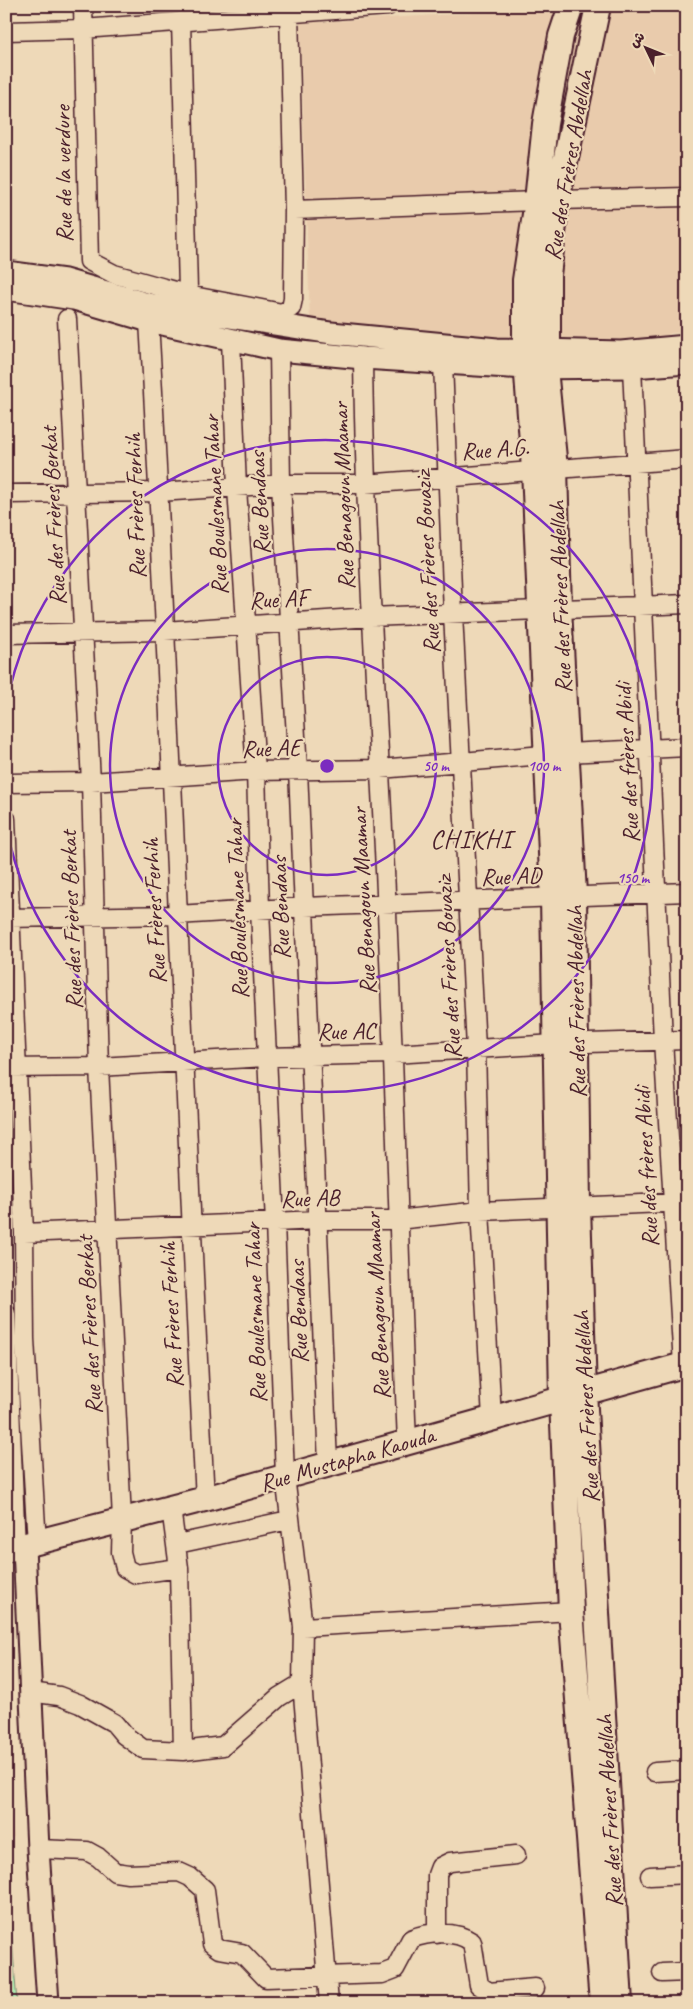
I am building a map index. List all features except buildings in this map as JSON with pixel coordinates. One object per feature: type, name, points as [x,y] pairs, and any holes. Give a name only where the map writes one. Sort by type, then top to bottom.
[{"type":"main road","name":"Rue des Frères Abdellah","points":[[547,201],[545,124],[561,36],[571,6]]},
{"type":"main road","name":"Rue des Frères Abdellah","points":[[598,6],[525,280],[536,359],[545,469],[556,754],[564,897],[568,1207],[562,1400],[571,1611],[602,2003]]},
{"type":"main road","name":"Rue des Frères Abdellah","points":[[568,1207],[584,1392],[620,2003]]},
{"type":"main road","name":"Rue Mustapha Kaouda","points":[[21,1547],[205,1499],[685,1365]]},
{"type":"street","name":"Rue de la verdure","points":[[83,6],[90,261],[114,274],[193,296]]},
{"type":"street","points":[[6,31],[83,29],[388,6]]},
{"type":"street","points":[[181,21],[187,285],[193,296],[282,312],[291,308],[293,299],[294,210],[289,13]]},
{"type":"street","points":[[294,210],[687,197]]},
{"type":"street","points":[[6,272],[65,280],[148,304],[331,333],[496,349],[536,359],[632,367],[687,363]]},
{"type":"street","points":[[6,289],[74,299],[149,321],[279,350],[362,358],[443,363],[536,359],[687,346]]},
{"type":"street","name":"Rue des Frères Berkat","points":[[67,319],[74,494],[91,782],[100,1067],[122,1520],[120,1552],[125,1568],[129,1572],[136,1574],[179,1568]]},
{"type":"street","name":"Rue Frères Ferhih","points":[[149,321],[172,775],[190,1228],[205,1499]]},
{"type":"street","name":"Rue Boulesmane Tahar","points":[[231,340],[237,488],[256,771],[260,910],[275,1223],[284,1476],[303,1627],[302,1683],[329,2003]]},
{"type":"street","name":"Rue Bendaas","points":[[279,350],[281,484],[298,770],[319,1220],[328,1464]]},
{"type":"street","name":"Rue Benagoun Maamar","points":[[362,358],[364,484],[387,905],[397,1220],[407,1442]]},
{"type":"street","name":"Rue des Frères Bouaziz","points":[[443,363],[446,476],[476,1048],[480,1211],[492,1418]]},
{"type":"street","name":"Rue des frères Abidi","points":[[632,367],[641,606],[651,748],[658,894],[662,1040],[679,1202],[685,1365]]},
{"type":"street","name":"Rue A.G.","points":[[6,494],[159,492],[281,484],[364,484],[687,458]]},
{"type":"street","name":"Rue AF","points":[[6,634],[164,631],[371,617],[550,608],[687,604]]},
{"type":"street","name":"Rue AE","points":[[6,783],[91,782],[172,775],[256,771],[380,769],[462,760],[687,747]]},
{"type":"street","points":[[6,818],[12,1068],[19,1136],[24,1233],[25,1339],[21,1547]]},
{"type":"street","name":"Rue AD","points":[[9,917],[95,918],[178,915],[304,907],[687,892]]},
{"type":"street","name":"Rue AC","points":[[12,1068],[100,1067],[310,1055],[393,1054],[566,1043],[687,1040]]},
{"type":"street","name":"Rue AB","points":[[24,1233],[190,1228],[319,1220],[397,1220],[480,1211],[679,1202]]},
{"type":"street","points":[[6,1314],[48,2003]]},
{"type":"street","points":[[171,1508],[179,1568],[183,1751]]},
{"type":"street","points":[[177,1544],[289,1520]]},
{"type":"street","points":[[303,1627],[571,1611]]},
{"type":"street","points":[[30,1692],[59,1696],[80,1704],[114,1723],[124,1735],[143,1749],[183,1751],[223,1746],[279,1697],[302,1683]]},
{"type":"street","points":[[655,1772],[687,1770]]},
{"type":"street","points":[[38,1849],[87,1851],[98,1857],[115,1872],[142,1875],[179,1872],[190,1877],[205,1890],[209,1937],[215,1947],[242,1953],[266,1978],[390,1972],[395,1969],[411,1940],[437,1934],[458,1935],[472,1942],[479,1985],[483,1989],[489,1992],[535,1988]]},
{"type":"street","points":[[437,1934],[437,1875],[440,1867],[450,1862],[516,1855]]},
{"type":"street","points":[[650,1876],[687,1874]]},
{"type":"street","points":[[662,1973],[687,1972]]},
{"type":"shaded area","points":[[591,6],[687,6],[687,332],[671,333],[661,338],[568,346],[310,322],[300,23]]},
{"type":"shaded area","points":[[6,1778],[14,1837],[6,1839]]},
{"type":"green space","points":[[6,1863],[17,2003],[6,2003]]},
{"type":"district","name":"CHIKHI","points":[[471,839]]}]
